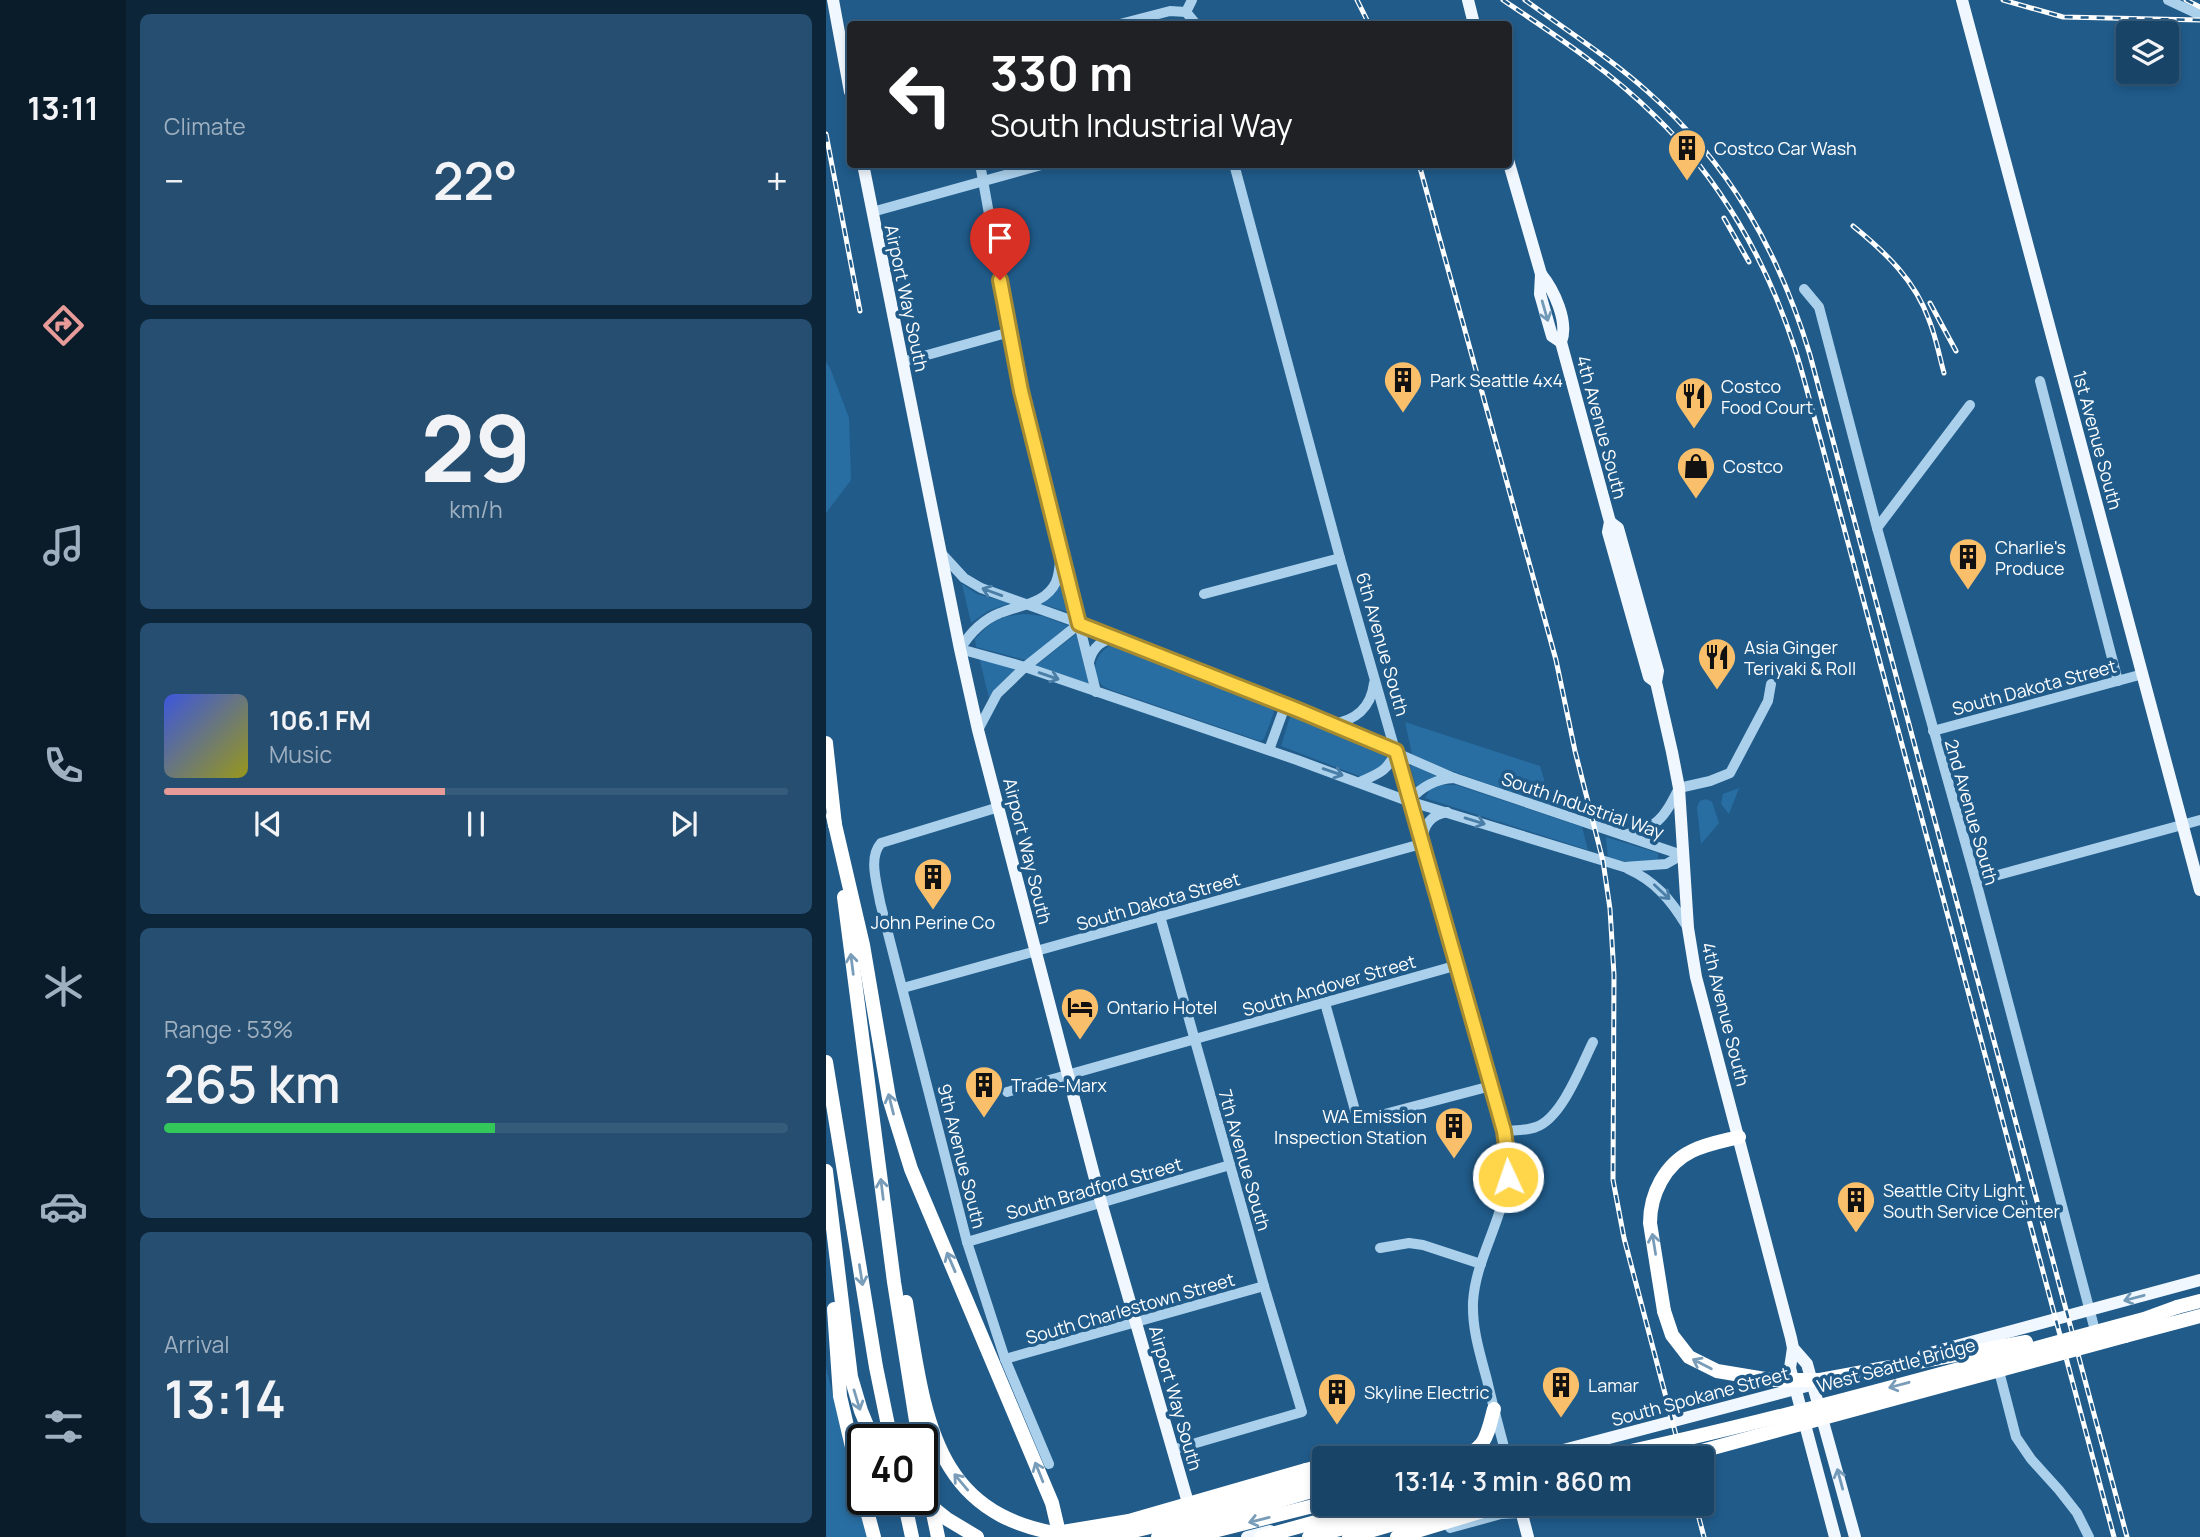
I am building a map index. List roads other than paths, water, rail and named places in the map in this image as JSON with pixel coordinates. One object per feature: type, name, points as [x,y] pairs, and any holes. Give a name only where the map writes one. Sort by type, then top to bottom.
[{"type":"highway","points":[[826,743],[890,1257],[902,1276],[917,1424]]},
{"type":"highway","points":[[833,816],[863,946],[889,1098],[899,1134],[1052,1503],[1058,1535]]},
{"type":"highway","points":[[826,1062],[888,1424]]},
{"type":"highway","points":[[1739,1137],[1690,1152],[1672,1166],[1657,1188],[1650,1213],[1664,1311],[1676,1343],[1689,1357],[1706,1366],[1727,1374],[1800,1382],[2041,1339],[2143,1311],[2177,1307]]},
{"type":"highway","points":[[826,1171],[847,1430]]},
{"type":"highway","name":"West Seattle Bridge","points":[[1653,1446],[1855,1396],[2144,1319],[2200,1301]]},
{"type":"highway","name":"West Seattle Bridge","points":[[1714,1448],[2200,1316]]},
{"type":"highway","points":[[842,1359],[867,1424]]},
{"type":"highway","points":[[910,1361],[936,1443],[946,1463],[976,1499],[1004,1518],[1022,1525],[1058,1535],[1088,1537]]},
{"type":"highway","points":[[1480,1446],[1488,1433],[1493,1409]]},
{"type":"highway","points":[[1058,1535],[1129,1521],[1312,1468]]},
{"type":"highway","points":[[1094,1537],[1146,1528],[1312,1481]]},
{"type":"highway","points":[[1158,1537],[1312,1491]]},
{"type":"highway","points":[[1191,1537],[1312,1506]]},
{"type":"highway","points":[[938,1512],[977,1537]]},
{"type":"highway","points":[[868,1515],[874,1537]]},
{"type":"highway","points":[[907,1515],[912,1537]]},
{"type":"highway","points":[[930,1515],[957,1537]]},
{"type":"highway","points":[[933,1515],[938,1537]]},
{"type":"highway","points":[[1261,1537],[1338,1516]]},
{"type":"highway","points":[[1349,1537],[1422,1516]]},
{"type":"highway","points":[[1405,1536],[1468,1516]]},
{"type":"highway","points":[[1309,1537],[1359,1524],[1412,1520]]},
{"type":"main road","points":[[833,0],[847,76]]},
{"type":"main road","points":[[1468,0],[1473,21]]},
{"type":"main road","name":"1st Avenue South","points":[[1962,0],[2200,890]]},
{"type":"main road","name":"Airport Way South","points":[[864,168],[978,730],[1101,1202],[1197,1537]]},
{"type":"main road","name":"4th Avenue South","points":[[1510,168],[1541,274],[1553,290],[1557,302],[1565,333],[1561,342],[1610,522],[1608,532],[1649,677],[1656,682]]},
{"type":"main road","name":"4th Avenue South","points":[[1610,522],[1618,528],[1658,671],[1656,682],[1679,788],[1688,928],[1696,977],[1793,1348],[1790,1368],[1835,1537]]},
{"type":"main road","points":[[1626,599],[1633,603],[1645,643],[1650,645]]},
{"type":"main road","name":"South Spokane Street","points":[[1578,1446],[2200,1280]]},
{"type":"main road","points":[[1714,1451],[2200,1322]]},
{"type":"main road","points":[[2021,1329],[2032,1367]]},
{"type":"main road","points":[[1990,1337],[2000,1375]]},
{"type":"main road","name":"4th Avenue South","points":[[1793,1348],[1807,1364],[1855,1537]]},
{"type":"main road","points":[[1619,1435],[1635,1446]]},
{"type":"main road","points":[[1247,1537],[1322,1516]]},
{"type":"main road","points":[[1522,1516],[1528,1537]]},
{"type":"street","points":[[1186,12],[1192,0]]},
{"type":"street","points":[[2168,0],[2200,15]]},
{"type":"street","points":[[1132,21],[1170,11],[1186,12],[1194,21]]},
{"type":"street","points":[[981,168],[1021,391],[1096,692]]},
{"type":"street","points":[[872,212],[1031,168]]},
{"type":"street","name":"6th Avenue South","points":[[1235,168],[1340,558],[1504,1131],[1508,1177],[1501,1209],[1480,1264],[1474,1293],[1474,1323],[1480,1359],[1504,1446]]},
{"type":"street","name":"2nd Avenue South","points":[[1804,289],[1819,307],[1877,528],[1976,881],[2100,1349]]},
{"type":"street","points":[[902,362],[1010,332]]},
{"type":"street","points":[[2040,381],[2118,681]]},
{"type":"street","points":[[1877,528],[1970,405]]},
{"type":"street","points":[[960,649],[968,635],[984,622],[1042,598],[1051,591],[1057,580],[1060,550]]},
{"type":"street","name":"South Industrial Way","points":[[941,553],[964,578],[981,588],[1118,637],[1396,751],[1454,778],[1682,855]]},
{"type":"street","points":[[1205,594],[1340,558]]},
{"type":"street","points":[[978,730],[998,694],[1025,667],[1079,624]]},
{"type":"street","points":[[1089,665],[1094,648],[1107,639],[1118,637]]},
{"type":"street","name":"South Industrial Way","points":[[960,649],[1025,667],[1409,801],[1624,867],[1666,864],[1682,855]]},
{"type":"street","points":[[1329,724],[1348,721],[1364,709],[1374,686],[1373,672]]},
{"type":"street","name":"South Dakota Street","points":[[1933,731],[2143,674]]},
{"type":"street","points":[[1623,835],[1642,831],[1659,820],[1679,788],[1730,773],[1768,701],[1770,684]]},
{"type":"street","points":[[1269,750],[1285,706]]},
{"type":"street","points":[[1360,782],[1384,771],[1396,751]]},
{"type":"street","points":[[1409,801],[1428,784],[1454,778]]},
{"type":"street","name":"9th Avenue South","points":[[999,807],[881,842],[873,859],[880,902],[967,1242],[1005,1359],[1049,1464]]},
{"type":"street","points":[[1421,844],[1430,819],[1447,812]]},
{"type":"street","points":[[1976,881],[2200,820]]},
{"type":"street","name":"South Dakota Street","points":[[903,988],[1421,844]]},
{"type":"street","points":[[1624,867],[1645,878],[1669,897],[1688,928]]},
{"type":"street","name":"7th Avenue South","points":[[1160,916],[1302,1412],[1172,1450]]},
{"type":"street","name":"South Andover Street","points":[[1007,1092],[1458,965]]},
{"type":"street","points":[[1325,1003],[1358,1121],[1491,1086]]},
{"type":"street","points":[[1504,1131],[1527,1129],[1548,1121],[1560,1106],[1593,1042]]},
{"type":"street","name":"South Bradford Street","points":[[967,1242],[1230,1165]]},
{"type":"street","points":[[1380,1248],[1409,1243],[1423,1245],[1480,1264]]},
{"type":"street","name":"South Charlestown Street","points":[[1005,1359],[1264,1286]]},
{"type":"street","points":[[2000,1375],[2016,1437],[2077,1513],[2089,1537]]},
{"type":"street","points":[[1405,1536],[1492,1516]]},
{"type":"railway","points":[[1357,0],[1368,21]]},
{"type":"railway","points":[[1503,0],[1601,69],[1638,100],[1678,140],[1700,166],[1738,222],[1783,314],[1820,438],[2114,1537]]},
{"type":"railway","points":[[1525,0],[1648,92],[1704,149],[1748,212],[1767,246],[1798,317],[2127,1537]]},
{"type":"railway","points":[[2003,0],[2063,17],[2200,20]]},
{"type":"railway","points":[[2186,0],[2200,7]]},
{"type":"railway","points":[[826,134],[860,311]]},
{"type":"railway","points":[[1420,168],[1556,660],[1575,751],[1603,861],[1610,909],[1614,975],[1613,1180],[1624,1238],[1679,1446]]},
{"type":"railway","points":[[1724,218],[1749,262]]},
{"type":"railway","points":[[1853,226],[1898,268],[1916,292],[1931,326],[1944,373]]},
{"type":"railway","points":[[1930,303],[1956,351]]},
{"type":"railway","points":[[1698,1516],[1704,1537]]},
{"type":"place","name":"Costco Car Wash","points":[[1687,182]]},
{"type":"place","name":"Park Seattle 4x4","points":[[1403,414]]},
{"type":"place","name":"Costco Food Court","points":[[1694,430]]},
{"type":"place","name":"Costco","points":[[1696,500]]},
{"type":"place","name":"Charlie's Produce","points":[[1968,591]]},
{"type":"place","name":"Asia Ginger Teriyaki & Roll","points":[[1717,691]]},
{"type":"place","name":"John Perine Co","points":[[933,911]]},
{"type":"place","name":"Ontario Hotel","points":[[1080,1041]]},
{"type":"place","name":"Trade-Marx","points":[[984,1119]]},
{"type":"place","name":"WA Emission Inspection Station","points":[[1454,1160]]},
{"type":"place","name":"Seattle City Light South Service Center","points":[[1856,1234]]},
{"type":"place","name":"Lamar","points":[[1561,1419]]},
{"type":"place","name":"Skyline Electric","points":[[1337,1426]]}]
